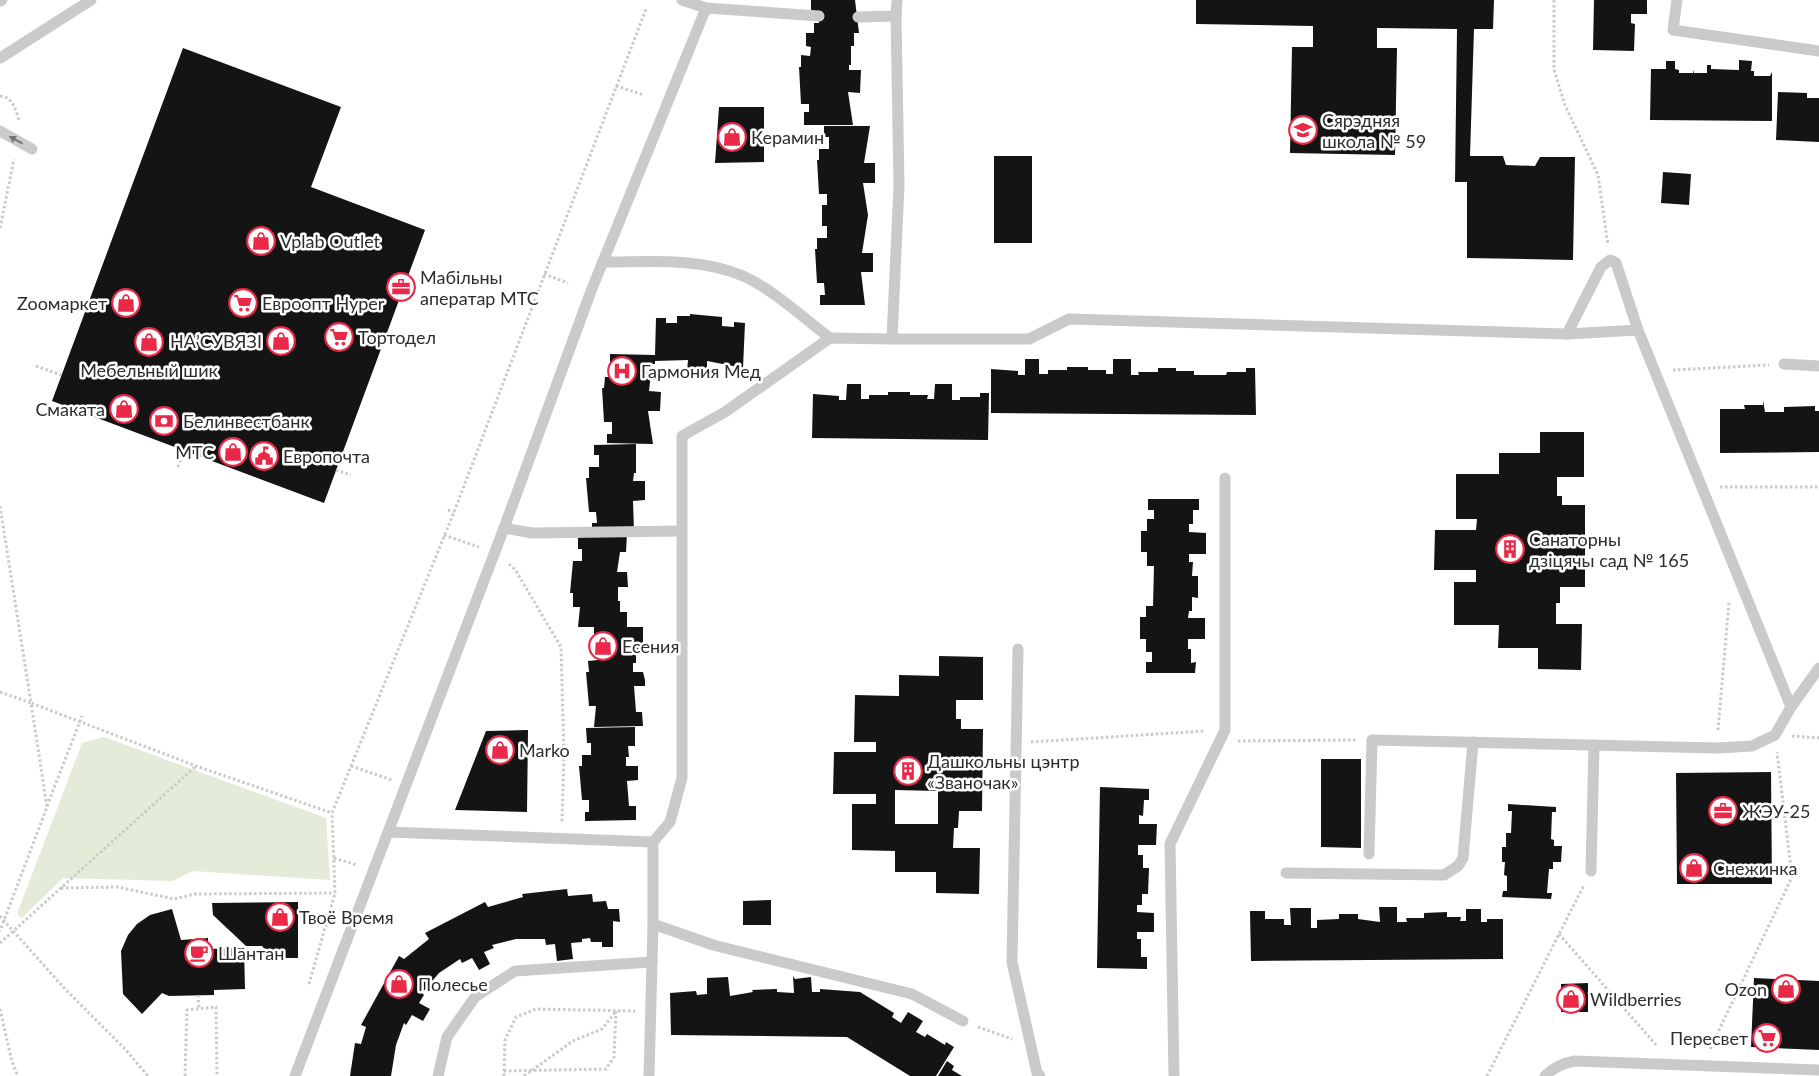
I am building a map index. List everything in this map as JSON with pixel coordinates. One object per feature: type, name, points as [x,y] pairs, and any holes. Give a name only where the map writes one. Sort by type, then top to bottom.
[{"type":"lane","points":[[0,58],[91,0]]},
{"type":"lane","points":[[682,0],[706,8],[819,16]]},
{"type":"lane","points":[[892,339],[899,185],[896,16],[898,0]]},
{"type":"lane","points":[[1677,0],[1673,30],[1819,51]]},
{"type":"lane","points":[[295,1076],[504,528],[603,262],[706,8]]},
{"type":"lane","points":[[858,16],[896,16]]},
{"type":"lane","points":[[0,131],[32,149]]},
{"type":"lane","points":[[1567,334],[1601,266],[1610,260],[1616,263],[1638,330],[1791,706]]},
{"type":"lane","points":[[603,262],[702,263],[744,276],[830,338]]},
{"type":"lane","points":[[649,1076],[649,1012],[654,924],[653,842],[670,822],[682,778],[682,436],[725,412],[830,338],[1029,339],[1069,320],[1567,334],[1638,330]]},
{"type":"lane","points":[[1784,364],[1819,366]]},
{"type":"lane","points":[[1174,1076],[1170,844],[1225,730],[1225,478]]},
{"type":"lane","points":[[504,528],[532,532],[681,532]]},
{"type":"lane","points":[[1018,649],[1012,962],[1037,1073],[1040,1076]]},
{"type":"lane","points":[[1369,854],[1372,740],[1717,748],[1752,746],[1775,735],[1791,706],[1819,668]]},
{"type":"lane","points":[[1286,874],[1444,874],[1452,872],[1462,858],[1473,742]]},
{"type":"lane","points":[[1591,871],[1594,745]]},
{"type":"lane","points":[[388,832],[653,842]]},
{"type":"lane","points":[[654,924],[713,945],[912,994],[963,1021]]},
{"type":"lane","points":[[438,1076],[447,1037],[475,997],[515,971],[652,962]]},
{"type":"lane","points":[[1545,1076],[1551,1070],[1564,1063],[1575,1061],[1819,1070]]},
{"type":"path","points":[[1554,0],[1554,70],[1565,105],[1598,175],[1610,260]]},
{"type":"path","points":[[308,987],[335,893],[332,813],[454,512],[646,8]]},
{"type":"path","points":[[616,86],[644,95]]},
{"type":"path","points":[[544,274],[568,283]]},
{"type":"path","points":[[1655,372],[1784,364]]},
{"type":"path","points":[[36,366],[61,375]]},
{"type":"path","points":[[178,467],[184,450]]},
{"type":"path","points":[[336,470],[351,475]]},
{"type":"path","points":[[1703,487],[1819,487]]},
{"type":"path","points":[[0,506],[47,807]]},
{"type":"path","points":[[448,510],[454,512]]},
{"type":"path","points":[[444,536],[482,548]]},
{"type":"path","points":[[503,558],[516,571],[561,647],[564,755],[562,826]]},
{"type":"path","points":[[1717,748],[1729,600]]},
{"type":"path","points":[[0,692],[196,766],[332,813]]},
{"type":"path","points":[[0,931],[82,716]]},
{"type":"path","points":[[1017,742],[1225,730]]},
{"type":"path","points":[[1702,1065],[1792,877],[1775,735],[1819,738]]},
{"type":"path","points":[[1220,742],[1372,740]]},
{"type":"path","points":[[0,943],[196,766]]},
{"type":"path","points":[[352,766],[392,780]]},
{"type":"path","points":[[334,858],[357,865]]},
{"type":"path","points":[[1487,1076],[1591,871]]},
{"type":"path","points":[[61,888],[118,887],[174,899],[195,894],[335,893]]},
{"type":"path","points":[[0,916],[4,923],[14,931],[63,987],[125,1049],[148,1076]]},
{"type":"path","points":[[1559,934],[1673,1064]]},
{"type":"path","points":[[198,995],[199,1009]]},
{"type":"path","points":[[185,1076],[187,1010],[216,1008],[217,1076]]},
{"type":"path","points":[[0,1009],[12,1062],[18,1076]]},
{"type":"path","points":[[504,1076],[505,1040],[516,1017],[536,1009],[649,1012]]},
{"type":"path","points":[[524,1076],[573,1041],[602,1028],[616,1011]]},
{"type":"path","points":[[504,1071],[606,1069],[614,1057],[616,1011]]},
{"type":"path","points":[[963,1021],[1031,1046]]},
{"type":"green space","points":[[104,737],[326,818],[330,880],[193,871],[173,881],[63,878],[22,918],[17,914],[82,743]]},
{"type":"building","points":[[811,0],[855,0],[859,33],[854,33],[854,46],[851,46],[851,65],[849,65],[849,70],[861,70],[860,93],[848,92],[853,125],[804,125],[804,112],[809,112],[809,104],[801,104],[799,67],[801,67],[801,55],[810,56],[811,47],[806,46],[806,33],[814,33],[814,23],[819,23],[819,16],[811,12]]},
{"type":"building","points":[[1196,0],[1494,0],[1493,29],[1474,29],[1470,156],[1503,156],[1506,165],[1535,166],[1540,157],[1575,157],[1573,260],[1467,258],[1467,182],[1455,182],[1457,29],[1377,28],[1377,48],[1397,48],[1395,155],[1290,153],[1292,47],[1313,47],[1313,26],[1196,24]]},
{"type":"building","points":[[1594,0],[1647,0],[1647,14],[1631,14],[1631,23],[1635,24],[1634,51],[1593,50]]},
{"type":"building","name":"Евроопт Hyper","points":[[183,48],[341,107],[311,187],[425,230],[324,503],[52,401]]},
{"type":"building","points":[[1739,60],[1752,61],[1751,71],[1754,71],[1754,76],[1770,76],[1772,72],[1772,121],[1650,120],[1651,69],[1666,69],[1666,61],[1675,61],[1675,69],[1679,70],[1679,73],[1693,73],[1694,70],[1694,73],[1707,73],[1707,65],[1711,65],[1711,69],[1739,70]]},
{"type":"building","points":[[1778,92],[1807,93],[1807,98],[1819,98],[1819,142],[1776,140]]},
{"type":"building","points":[[719,107],[764,107],[764,162],[715,163]]},
{"type":"building","points":[[824,126],[870,126],[864,163],[875,163],[875,183],[863,183],[868,215],[862,253],[873,253],[873,272],[861,272],[865,305],[820,305],[820,295],[825,295],[824,283],[817,283],[815,249],[817,249],[817,238],[827,238],[827,226],[822,226],[822,205],[827,205],[827,194],[819,194],[817,160],[819,160],[819,149],[829,149],[829,137],[824,137]]},
{"type":"building","points":[[994,156],[1032,156],[1032,243],[994,243]]},
{"type":"building","points":[[1663,172],[1691,174],[1689,205],[1661,203]]},
{"type":"building","points":[[690,314],[722,317],[722,326],[734,327],[734,322],[745,323],[743,368],[707,361],[707,373],[687,372],[688,360],[655,361],[655,364],[652,364],[649,391],[661,392],[660,411],[648,411],[653,444],[607,443],[607,434],[612,434],[612,422],[604,422],[602,388],[604,388],[605,377],[614,377],[614,365],[610,365],[610,354],[655,355],[656,318],[666,318],[666,323],[677,323],[677,316],[690,316]]},
{"type":"building","points":[[1025,359],[1039,359],[1039,374],[1048,374],[1048,370],[1067,370],[1067,367],[1088,367],[1088,370],[1106,370],[1106,374],[1113,374],[1113,359],[1131,359],[1131,375],[1139,375],[1138,372],[1158,372],[1158,368],[1194,371],[1194,375],[1226,375],[1227,372],[1246,372],[1246,368],[1255,368],[1256,415],[991,413],[991,369],[1018,371],[1018,375],[1025,375]]},
{"type":"building","points":[[847,384],[861,384],[861,399],[869,399],[869,395],[888,395],[888,392],[910,392],[910,395],[928,395],[927,399],[934,399],[935,384],[952,384],[952,400],[960,400],[960,397],[980,397],[980,393],[989,393],[988,440],[812,438],[813,394],[839,396],[839,400],[846,400]]},
{"type":"building","points":[[1763,400],[1765,412],[1784,412],[1784,407],[1815,406],[1815,411],[1819,411],[1819,452],[1720,453],[1720,409],[1745,409],[1744,405],[1763,405]]},
{"type":"building","name":"Санаторны дзіцячы сад № 165","points":[[1540,432],[1584,432],[1584,477],[1557,477],[1557,496],[1562,496],[1562,505],[1585,505],[1585,587],[1560,587],[1560,603],[1556,603],[1556,624],[1582,624],[1581,670],[1538,669],[1538,648],[1498,648],[1499,625],[1454,625],[1454,582],[1476,582],[1476,570],[1434,570],[1435,530],[1476,530],[1477,519],[1456,519],[1456,474],[1499,474],[1499,453],[1540,453]]},
{"type":"building","points":[[636,444],[636,473],[634,473],[633,481],[645,481],[645,500],[633,501],[634,531],[592,531],[592,523],[597,523],[596,512],[589,512],[586,478],[589,478],[589,467],[599,467],[599,455],[594,455],[594,445]]},
{"type":"building","points":[[1148,499],[1199,499],[1199,510],[1193,510],[1193,524],[1189,524],[1189,532],[1206,533],[1206,554],[1189,554],[1189,562],[1193,562],[1192,576],[1198,576],[1198,598],[1192,597],[1192,611],[1189,611],[1188,618],[1205,618],[1205,639],[1188,639],[1188,649],[1191,649],[1191,663],[1196,662],[1195,673],[1146,673],[1146,662],[1152,662],[1152,652],[1146,652],[1146,639],[1140,639],[1140,617],[1146,617],[1146,606],[1153,606],[1154,566],[1147,566],[1147,552],[1141,552],[1141,531],[1147,531],[1147,519],[1154,519],[1154,510],[1148,510]]},
{"type":"building","points":[[578,533],[627,533],[626,552],[620,552],[617,572],[627,572],[628,587],[618,587],[618,601],[620,601],[620,612],[627,612],[627,627],[643,627],[643,652],[636,652],[636,663],[633,663],[633,672],[643,672],[645,680],[645,686],[634,686],[636,712],[642,712],[643,726],[594,727],[596,706],[589,706],[586,672],[589,672],[588,661],[598,660],[598,649],[594,649],[594,627],[578,627],[580,607],[573,607],[573,593],[570,593],[573,561],[582,561],[582,549],[578,549]]},
{"type":"building","name":"Дашкольны цэнтр «Званочак»","points":[[939,656],[983,657],[983,700],[956,700],[956,719],[961,719],[961,729],[983,729],[982,811],[959,811],[958,828],[954,828],[953,848],[980,848],[979,894],[936,893],[936,872],[895,872],[895,851],[852,850],[852,804],[876,804],[876,794],[833,794],[834,752],[876,752],[876,742],[854,742],[855,695],[899,696],[899,675],[939,676]],"holes":[[[895,790],[938,791],[938,824],[895,824]]]},
{"type":"building","points":[[635,727],[635,746],[628,746],[629,757],[626,757],[626,766],[638,766],[638,780],[627,781],[629,806],[636,806],[636,820],[585,821],[585,812],[589,812],[589,800],[582,800],[579,766],[582,766],[582,755],[591,755],[591,743],[587,743],[586,728]]},
{"type":"building","points":[[528,730],[527,812],[455,810],[486,731]]},
{"type":"building","points":[[1321,759],[1361,759],[1361,848],[1321,847]]},
{"type":"building","points":[[1771,772],[1772,884],[1677,884],[1676,773]]},
{"type":"building","points":[[1100,787],[1149,789],[1149,800],[1144,800],[1143,816],[1139,815],[1139,824],[1157,824],[1156,845],[1138,845],[1138,855],[1143,855],[1143,868],[1149,868],[1148,894],[1142,894],[1142,905],[1137,905],[1137,912],[1154,913],[1154,932],[1137,932],[1137,939],[1141,939],[1141,957],[1147,957],[1147,969],[1097,968]]},
{"type":"building","points":[[1508,804],[1556,807],[1556,812],[1552,812],[1551,839],[1554,840],[1554,846],[1562,846],[1561,862],[1553,862],[1553,869],[1549,869],[1547,893],[1552,893],[1551,899],[1502,897],[1503,891],[1507,891],[1507,876],[1504,875],[1505,862],[1502,862],[1502,847],[1506,847],[1506,833],[1511,833],[1512,811],[1508,811]]},
{"type":"building","points":[[567,889],[568,896],[592,894],[593,902],[606,901],[608,909],[619,909],[620,922],[613,921],[613,947],[602,947],[602,942],[591,942],[590,938],[582,939],[582,942],[571,943],[573,959],[557,961],[555,944],[546,945],[545,939],[516,939],[492,945],[494,948],[484,952],[490,964],[479,970],[472,958],[462,963],[460,959],[439,973],[422,993],[424,995],[419,1003],[430,1009],[423,1021],[412,1015],[406,1025],[404,1023],[396,1045],[391,1076],[350,1076],[355,1043],[361,1044],[366,1027],[361,1025],[399,956],[404,959],[429,939],[425,933],[485,902],[488,907],[523,897],[522,894]]},
{"type":"building","points":[[771,900],[771,925],[743,925],[743,901]]},
{"type":"building","points":[[298,902],[298,958],[272,958],[262,946],[246,946],[213,915],[212,903]]},
{"type":"building","points":[[1379,907],[1397,907],[1397,922],[1407,922],[1406,918],[1424,918],[1424,913],[1447,912],[1447,917],[1461,917],[1460,921],[1466,921],[1466,909],[1481,909],[1481,922],[1487,922],[1487,919],[1503,919],[1503,959],[1251,961],[1250,911],[1265,911],[1265,919],[1284,919],[1284,925],[1291,925],[1290,908],[1311,908],[1311,928],[1317,928],[1317,920],[1339,919],[1339,914],[1358,914],[1358,919],[1380,922]]},
{"type":"building","points":[[172,909],[181,940],[208,938],[208,949],[244,948],[245,989],[214,990],[214,995],[169,996],[162,993],[142,1014],[123,994],[121,951],[128,935],[137,924],[150,915]]},
{"type":"building","points":[[793,976],[795,979],[811,977],[812,992],[820,992],[820,989],[860,992],[894,1013],[892,1017],[901,1023],[908,1012],[923,1021],[916,1032],[925,1037],[927,1034],[945,1045],[946,1042],[954,1047],[936,1076],[910,1076],[847,1037],[671,1035],[670,993],[696,991],[697,995],[707,994],[707,978],[728,977],[730,996],[753,992],[752,990],[777,989],[777,992],[794,993]]},
{"type":"building","points":[[1754,978],[1819,981],[1819,1050],[1751,1047]]},
{"type":"building","points":[[1588,983],[1588,1012],[1561,1012],[1561,984]]},
{"type":"building","points":[[947,1061],[954,1066],[952,1070],[962,1076],[938,1076]]},
{"type":"place","name":"Сярэдняя школа № 59","points":[[1303,130]]},
{"type":"place","name":"Керамин","points":[[732,137]]},
{"type":"place","name":"Vplab Outlet","points":[[261,241]]},
{"type":"place","name":"Мабільны аператар МТС","points":[[401,287]]},
{"type":"place","name":"Zooмаркет","points":[[126,303]]},
{"type":"place","name":"Евроопт Hyper","points":[[243,303]]},
{"type":"place","name":"Тортодел","points":[[339,337]]},
{"type":"place","name":"НАʼСУВЯЗІ","points":[[281,341]]},
{"type":"place","name":"Мебельный шик","points":[[149,342]]},
{"type":"place","name":"Гармония Мед","points":[[622,371]]},
{"type":"place","name":"Смаката","points":[[124,409]]},
{"type":"place","name":"Белинвестбанк","points":[[164,421]]},
{"type":"place","name":"МТС","points":[[233,452]]},
{"type":"place","name":"Европочта","points":[[264,456]]},
{"type":"place","name":"Санаторны дзіцячы сад № 165","points":[[1510,549]]},
{"type":"place","name":"Есения","points":[[603,646]]},
{"type":"place","name":"Marko","points":[[500,750]]},
{"type":"place","name":"Дашкольны цэнтр «Званочак»","points":[[908,771]]},
{"type":"place","name":"ЖЭУ-25","points":[[1723,811]]},
{"type":"place","name":"Снежинка","points":[[1694,868]]},
{"type":"place","name":"Твоё Время","points":[[280,917]]},
{"type":"place","name":"Шантан","points":[[199,953]]},
{"type":"place","name":"Полесье","points":[[399,984]]},
{"type":"place","name":"Ozon","points":[[1786,989]]},
{"type":"place","name":"Wildberries","points":[[1571,999]]},
{"type":"place","name":"Пересвет","points":[[1767,1038]]}]
